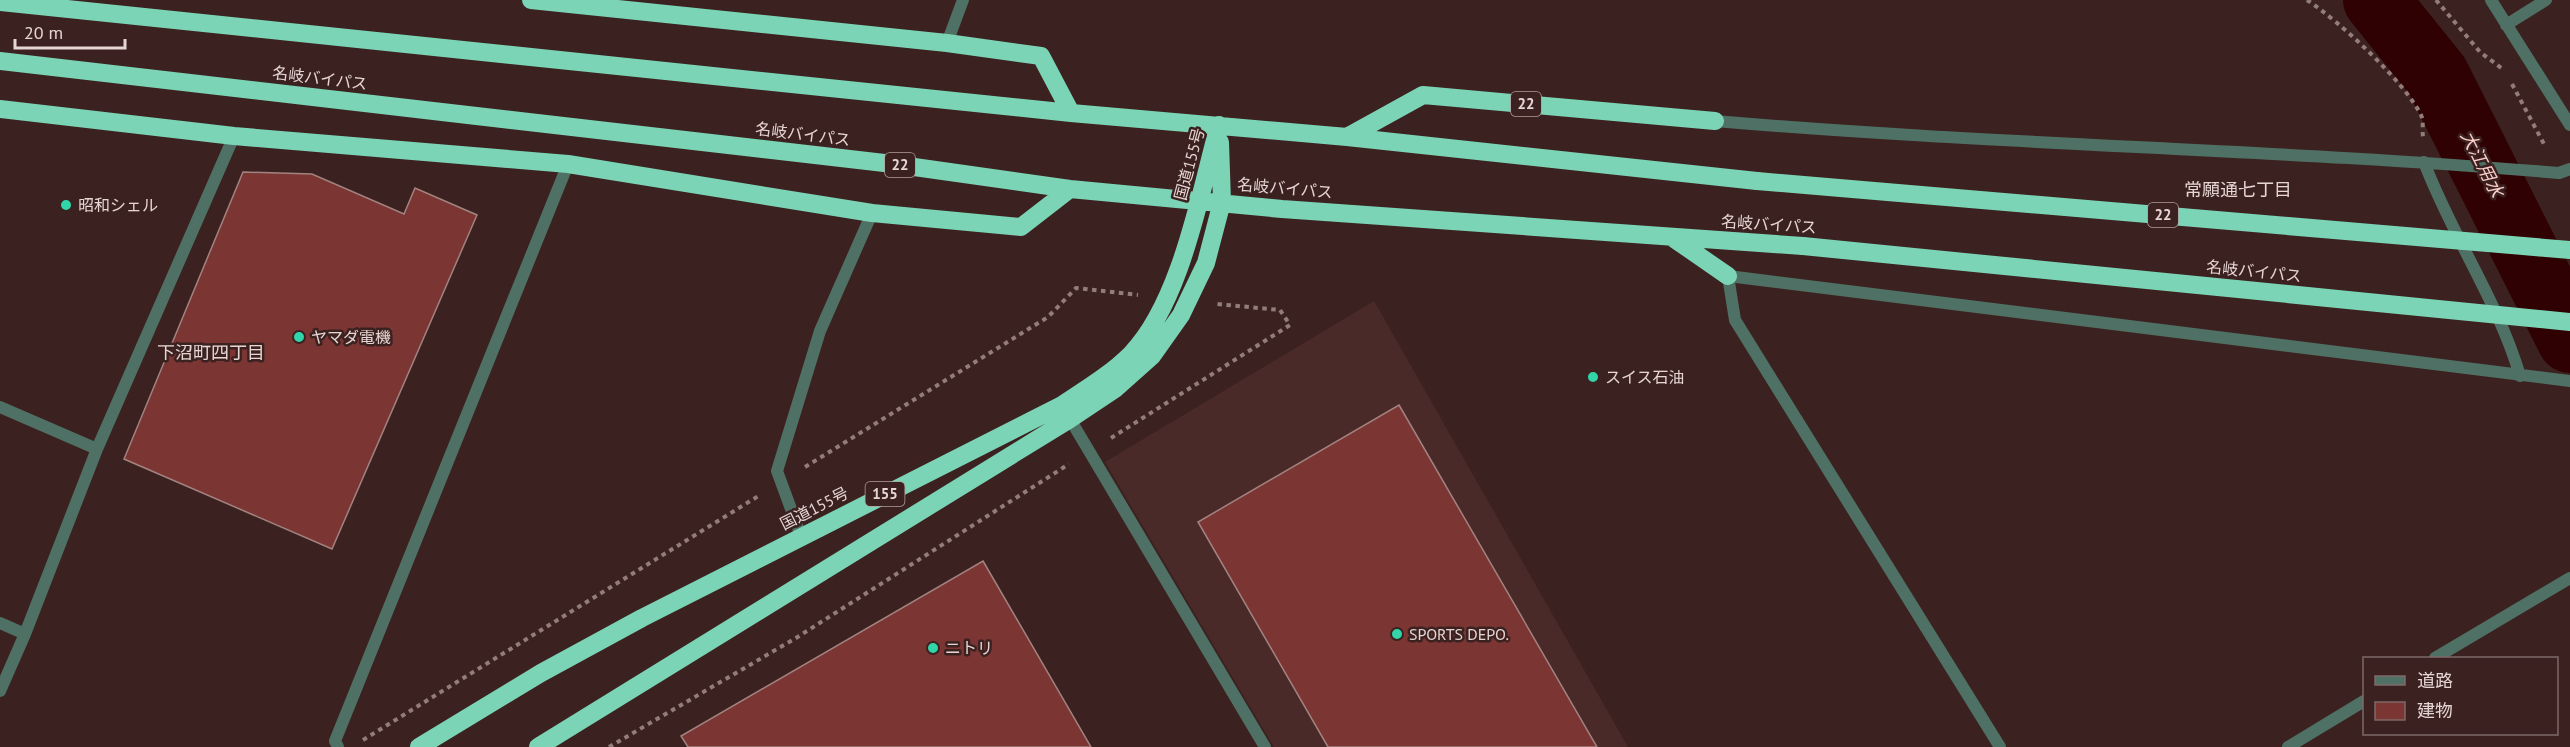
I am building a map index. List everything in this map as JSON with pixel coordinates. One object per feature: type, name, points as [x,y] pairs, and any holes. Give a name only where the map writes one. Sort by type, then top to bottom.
[{"type":"highway","points":[[531,0],[629,5],[1041,56],[1071,113]]},
{"type":"highway","name":"22","points":[[0,2],[1071,113],[1347,137],[1757,181],[2570,250]]},
{"type":"highway","name":"名岐バイパス","points":[[0,61],[893,164],[1070,189],[1282,209],[1803,246],[2570,322]]},
{"type":"highway","name":"22","points":[[1347,137],[1423,95],[1715,121]]},
{"type":"highway","points":[[0,109],[234,136],[568,164],[872,213],[1021,226],[1070,189]]},
{"type":"highway","name":"国道155号","points":[[419,747],[561,662],[801,536],[1062,405],[1102,379],[1133,352],[1160,313],[1175,277],[1219,125]]},
{"type":"highway","name":"国道155号","points":[[538,747],[557,742],[1070,419],[1115,388],[1152,356],[1181,315],[1206,263],[1222,202],[1219,125]]},
{"type":"highway","points":[[1672,237],[1728,276]]},
{"type":"street","points":[[947,43],[963,0]]},
{"type":"street","points":[[2491,0],[2570,125]]},
{"type":"street","points":[[2506,25],[2546,0]]},
{"type":"street","points":[[1715,121],[1850,132],[2424,162],[2531,171],[2565,171]]},
{"type":"street","points":[[0,691],[25,634],[97,449],[234,136]]},
{"type":"street","points":[[2424,162],[2437,196],[2512,348],[2520,376]]},
{"type":"street","points":[[338,747],[335,741],[568,164]]},
{"type":"street","points":[[801,536],[777,471],[820,331],[872,213]]},
{"type":"street","points":[[2000,747],[1735,320],[1728,276],[2520,376],[2569,380]]},
{"type":"street","points":[[0,407],[97,449]]},
{"type":"street","points":[[1070,419],[1265,747]]},
{"type":"street","points":[[2437,657],[2570,578]]},
{"type":"street","points":[[0,623],[25,634]]},
{"type":"street","points":[[2288,747],[2363,702]]},
{"type":"path","points":[[2307,0],[2357,40],[2404,91],[2422,116],[2424,162]]},
{"type":"path","points":[[2436,0],[2480,52],[2504,69],[2565,171]]},
{"type":"path","points":[[362,741],[1048,317],[1076,288],[1166,298]]},
{"type":"path","points":[[609,747],[796,638],[1290,325],[1280,310],[1188,301]]},
{"type":"shaded area","points":[[1374,301],[1628,747],[1274,747],[1105,462]]},
{"type":"building","name":"ヤマダ電機","points":[[243,172],[312,174],[404,214],[415,188],[477,215],[332,549],[124,459]]},
{"type":"building","name":"SPORTS DEPO.","points":[[1399,405],[1597,747],[1328,747],[1198,522]]},
{"type":"building","name":"ニトリ","points":[[983,561],[1091,747],[688,747],[681,736]]},
{"type":"waterway","name":"大江用水","points":[[2376,0],[2437,76],[2570,340]]},
{"type":"place","name":"昭和シェル","points":[[66,205]]},
{"type":"place","name":"ヤマダ電機","points":[[299,337]]},
{"type":"place","name":"スイス石油","points":[[1593,377]]},
{"type":"place","name":"SPORTS DEPO.","points":[[1397,634]]},
{"type":"place","name":"ニトリ","points":[[933,648]]},
{"type":"district","name":"常願通七丁目","points":[[2238,190]]},
{"type":"district","name":"下沼町四丁目","points":[[211,353]]}]
